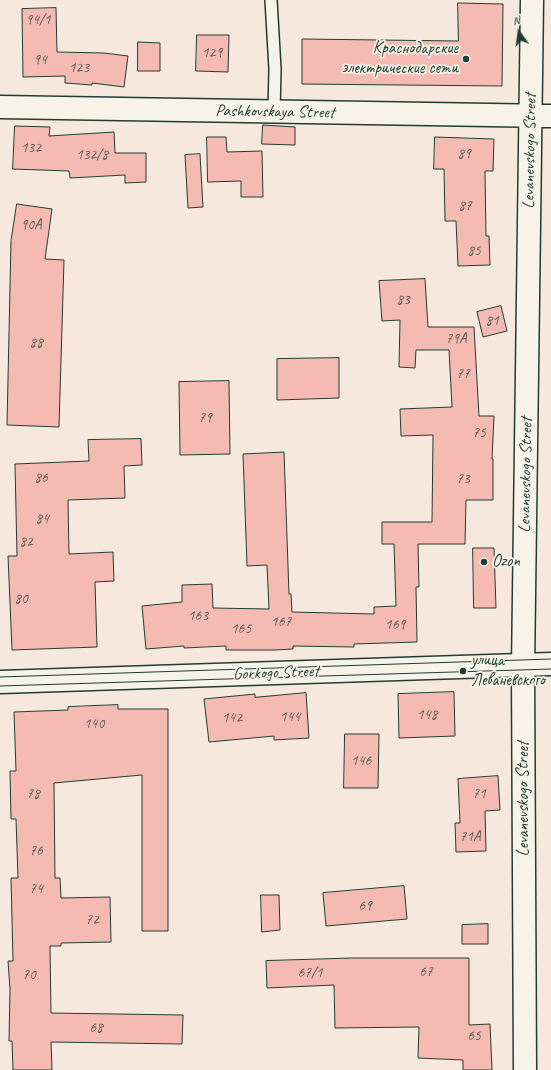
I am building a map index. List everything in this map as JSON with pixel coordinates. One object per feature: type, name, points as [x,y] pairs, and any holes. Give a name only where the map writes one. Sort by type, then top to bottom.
[{"type":"street","name":"Levanevskogo Street","points":[[525,1070],[523,665],[541,116],[532,0]]},
{"type":"street","name":"Pashkovskaya Street","points":[[0,107],[541,116]]},
{"type":"street","name":"Gorkogo Street","points":[[0,682],[551,664]]},
{"type":"lane","points":[[271,0],[275,68],[274,112]]},
{"type":"building","points":[[458,3],[503,4],[502,86],[302,84],[302,39],[458,41]]},
{"type":"building","points":[[56,8],[57,52],[104,53],[128,56],[124,87],[92,83],[92,85],[65,83],[65,76],[23,77],[22,9]]},
{"type":"building","points":[[197,35],[229,35],[228,72],[196,71]]},
{"type":"building","points":[[138,42],[160,43],[160,71],[138,71]]},
{"type":"building","points":[[263,125],[295,127],[295,145],[262,144]]},
{"type":"building","points":[[15,126],[50,127],[49,136],[114,132],[115,153],[146,153],[146,182],[125,183],[125,175],[70,178],[69,171],[13,169]]},
{"type":"building","points":[[207,137],[226,137],[227,152],[262,151],[263,197],[241,197],[241,181],[208,182]]},
{"type":"building","points":[[435,137],[494,139],[493,171],[485,171],[486,236],[489,236],[490,265],[458,266],[456,221],[445,221],[444,169],[434,169]]},
{"type":"building","points":[[200,154],[203,207],[188,208],[185,155]]},
{"type":"building","points":[[17,204],[52,209],[45,259],[64,260],[59,427],[7,425],[11,241]]},
{"type":"building","points":[[425,279],[428,327],[474,327],[479,416],[494,416],[492,459],[493,500],[466,500],[465,544],[418,544],[419,587],[416,587],[417,642],[354,644],[354,647],[293,646],[293,649],[275,650],[226,650],[226,646],[184,648],[184,646],[146,649],[142,606],[182,602],[182,585],[212,584],[213,608],[269,609],[267,565],[247,566],[243,454],[284,452],[289,594],[291,594],[292,612],[374,614],[374,607],[396,606],[394,544],[382,544],[382,522],[432,522],[433,435],[401,436],[400,409],[452,407],[449,350],[416,350],[415,368],[399,367],[400,320],[382,321],[379,281]]},
{"type":"building","points":[[501,306],[507,331],[483,337],[477,312]]},
{"type":"building","points":[[339,358],[339,398],[277,400],[277,359]]},
{"type":"building","points":[[229,381],[230,454],[180,455],[179,382]]},
{"type":"building","points":[[141,439],[142,465],[124,466],[125,498],[68,500],[69,554],[113,552],[114,581],[95,582],[97,647],[12,650],[8,556],[17,556],[15,464],[89,461],[88,440]]},
{"type":"building","points":[[473,548],[494,548],[496,608],[474,608]]},
{"type":"building","points":[[454,692],[455,736],[399,738],[398,694]]},
{"type":"building","points":[[306,693],[309,738],[274,740],[274,736],[209,742],[204,699],[255,694],[255,697]]},
{"type":"building","points":[[118,705],[118,709],[168,709],[168,931],[142,931],[142,775],[54,783],[55,878],[60,878],[61,898],[110,897],[111,942],[61,943],[61,946],[50,946],[51,1013],[183,1015],[182,1044],[51,1042],[52,1070],[13,1070],[12,1041],[9,1041],[10,989],[8,961],[13,961],[11,878],[18,878],[16,819],[11,819],[10,771],[16,771],[14,712],[68,710],[68,707]]},
{"type":"building","points":[[345,734],[379,734],[378,788],[344,788]]},
{"type":"building","points":[[498,776],[500,810],[485,811],[486,851],[456,852],[455,823],[460,823],[458,779]]},
{"type":"building","points":[[404,886],[407,919],[326,926],[323,893]]},
{"type":"building","points":[[261,895],[279,895],[280,930],[262,932]]},
{"type":"building","points":[[488,924],[488,944],[462,944],[462,925]]},
{"type":"building","points":[[352,958],[469,958],[469,1025],[490,1024],[492,1070],[463,1070],[463,1060],[418,1058],[419,1027],[335,1028],[334,985],[267,988],[266,961]]},
{"type":"tram line","points":[[0,677],[551,659]]},
{"type":"tram line","points":[[0,686],[551,669]]},
{"type":"place","name":"Краснодарские электрические сети","points":[[466,59]]},
{"type":"place","name":"Ozon","points":[[484,562]]},
{"type":"place","name":"улица Леваневского","points":[[463,671]]}]
